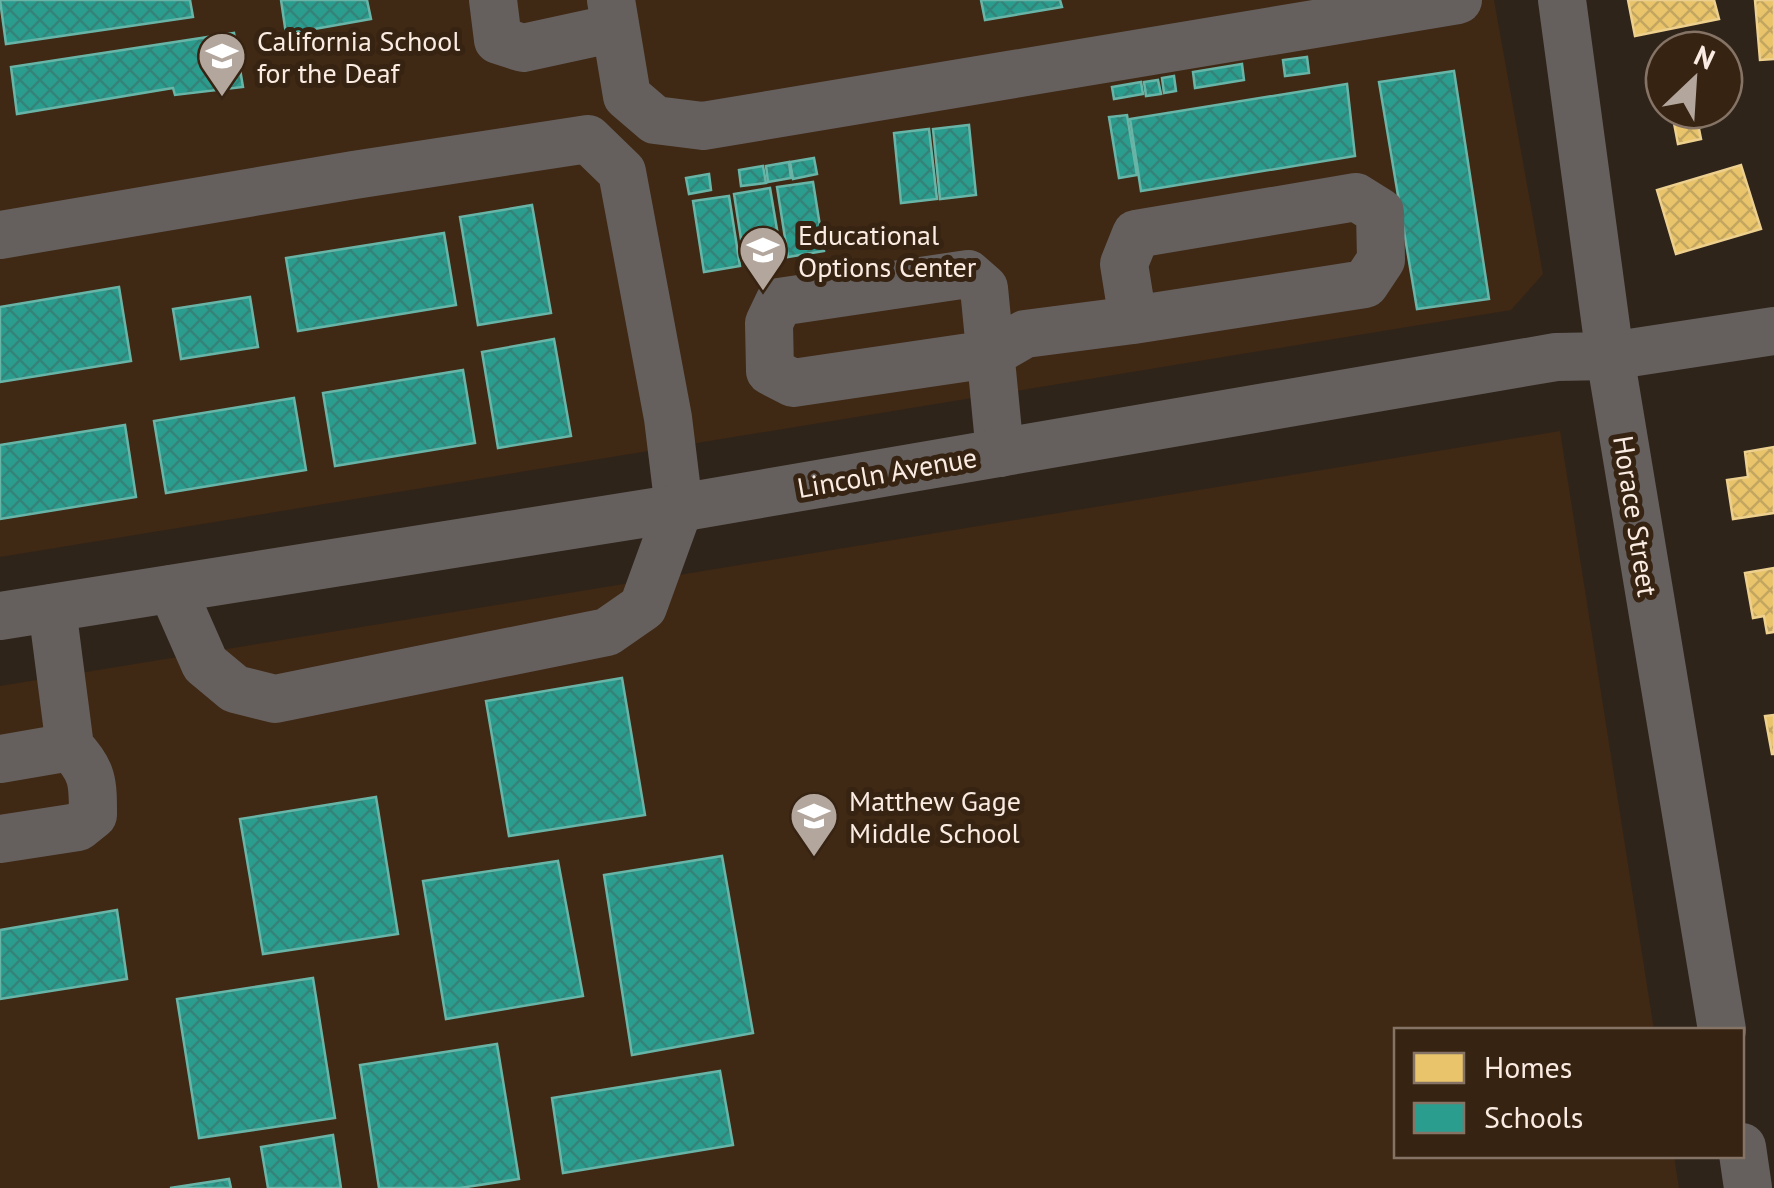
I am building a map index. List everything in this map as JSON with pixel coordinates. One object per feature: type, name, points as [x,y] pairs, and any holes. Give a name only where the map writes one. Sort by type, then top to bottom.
[{"type":"street","points":[[493,0],[498,40],[522,48],[613,14],[627,96],[655,120],[703,126],[1349,9],[1458,0]]},
{"type":"street","name":"Horace Street","points":[[1562,0],[1610,356],[1722,1028]]},
{"type":"street","points":[[0,235],[588,140],[622,172],[668,418],[678,508],[643,607],[608,632],[274,699],[235,688],[205,664],[172,589]]},
{"type":"street","points":[[1000,453],[990,354],[1025,334],[1133,320],[1365,284],[1381,260],[1380,212],[1356,197],[1136,234],[1124,264],[1133,320]]},
{"type":"street","name":"Lincoln Avenue","points":[[0,616],[678,508],[1556,357],[1610,356],[1774,332]]},
{"type":"street","points":[[0,839],[78,827],[92,815],[93,788],[86,764],[70,747],[52,608]]},
{"type":"street","points":[[0,758],[70,747]]},
{"type":"street","points":[[1744,1158],[1748,1188]]},
{"type":"shaded area","name":"Educational Options Center","points":[[0,0],[1494,0],[1543,274],[1511,310],[0,557]]},
{"type":"shaded area","name":"Matthew Gage Middle School","points":[[1560,431],[1654,1028],[1394,1028],[1394,1158],[1674,1158],[1679,1188],[0,1188],[0,686]]},
{"type":"building: Homes","points":[[1628,0],[1714,0],[1719,19],[1644,30],[1644,34],[1635,36]]},
{"type":"building: Homes","points":[[1755,0],[1774,0],[1774,59],[1760,60]]},
{"type":"building: Homes","points":[[1675,130],[1699,130],[1701,139],[1678,144]]},
{"type":"building: Homes","points":[[1741,165],[1761,229],[1676,254],[1657,190]]},
{"type":"building: Homes","points":[[1774,447],[1774,513],[1733,519],[1727,480],[1748,477],[1745,452]]},
{"type":"building: Homes","points":[[1774,568],[1774,632],[1767,633],[1764,616],[1753,618],[1745,573]]},
{"type":"building: Homes","points":[[1774,715],[1774,754],[1772,754],[1765,716]]},
{"type":"building: Schools","points":[[0,0],[190,0],[193,17],[6,44]]},
{"type":"building: Schools","points":[[281,0],[367,0],[371,19],[286,34]]},
{"type":"building: Schools","points":[[981,0],[1060,0],[1062,7],[985,20]]},
{"type":"building: Schools","points":[[234,33],[243,87],[175,95],[173,88],[17,114],[11,67]]},
{"type":"building: Schools","points":[[1307,57],[1309,73],[1285,76],[1283,60]]},
{"type":"building: Schools","points":[[1242,64],[1244,80],[1195,88],[1193,72]]},
{"type":"building: Schools","points":[[1454,71],[1489,299],[1417,309],[1379,82]]},
{"type":"building: Schools","points":[[1174,76],[1176,91],[1164,93],[1162,78]]},
{"type":"building: Schools","points":[[1158,80],[1161,94],[1146,96],[1144,82]]},
{"type":"building: Schools","points":[[1141,82],[1143,94],[1114,99],[1112,87]]},
{"type":"building: Schools","points":[[1347,84],[1355,156],[1141,191],[1130,119]]},
{"type":"building: Schools","points":[[1127,115],[1137,175],[1119,178],[1109,117]]},
{"type":"building: Schools","points":[[969,125],[976,195],[940,199],[933,129]]},
{"type":"building: Schools","points":[[929,129],[937,199],[901,203],[894,133]]},
{"type":"building: Schools","points":[[814,158],[817,174],[793,179],[790,162]]},
{"type":"building: Schools","points":[[789,162],[791,178],[768,182],[766,166]]},
{"type":"building: Schools","points":[[763,166],[766,183],[741,186],[739,170]]},
{"type":"building: Schools","points":[[709,174],[711,190],[689,194],[686,178]]},
{"type":"building: Schools","points":[[813,182],[824,251],[788,257],[777,187]]},
{"type":"building: Schools","points":[[770,188],[782,259],[745,265],[734,194]]},
{"type":"building: Schools","points":[[729,196],[740,266],[704,272],[693,201]]},
{"type":"building: Schools","points":[[532,205],[551,313],[478,325],[460,217]]},
{"type":"building: Schools","points":[[444,233],[456,305],[298,331],[286,258]]},
{"type":"building: Schools","points":[[119,287],[131,361],[0,382],[0,307]]},
{"type":"building: Schools","points":[[250,297],[258,347],[181,359],[173,309]]},
{"type":"building: Schools","points":[[554,339],[571,436],[498,448],[482,352]]},
{"type":"building: Schools","points":[[463,370],[475,443],[335,466],[323,393]]},
{"type":"building: Schools","points":[[294,398],[306,470],[166,493],[154,421]]},
{"type":"building: Schools","points":[[125,425],[136,497],[0,519],[0,445]]},
{"type":"building: Schools","points":[[622,678],[645,815],[509,836],[486,701]]},
{"type":"building: Schools","points":[[376,797],[398,934],[263,954],[240,819]]},
{"type":"building: Schools","points":[[722,856],[753,1033],[632,1055],[604,875]]},
{"type":"building: Schools","points":[[558,861],[583,996],[446,1019],[423,881]]},
{"type":"building: Schools","points":[[117,910],[127,979],[0,999],[0,930]]},
{"type":"building: Schools","points":[[313,978],[335,1118],[199,1138],[177,999]]},
{"type":"building: Schools","points":[[497,1044],[519,1179],[460,1188],[379,1188],[360,1065]]},
{"type":"building: Schools","points":[[720,1071],[733,1145],[563,1173],[552,1098]]},
{"type":"building: Schools","points":[[333,1135],[341,1188],[268,1188],[261,1147]]},
{"type":"building: Schools","points":[[229,1179],[231,1188],[170,1188]]},
{"type":"place","name":"California School for the Deaf","points":[[222,98]]},
{"type":"place","name":"Educational Options Center","points":[[763,292]]},
{"type":"place","name":"Matthew Gage Middle School","points":[[814,858]]}]
